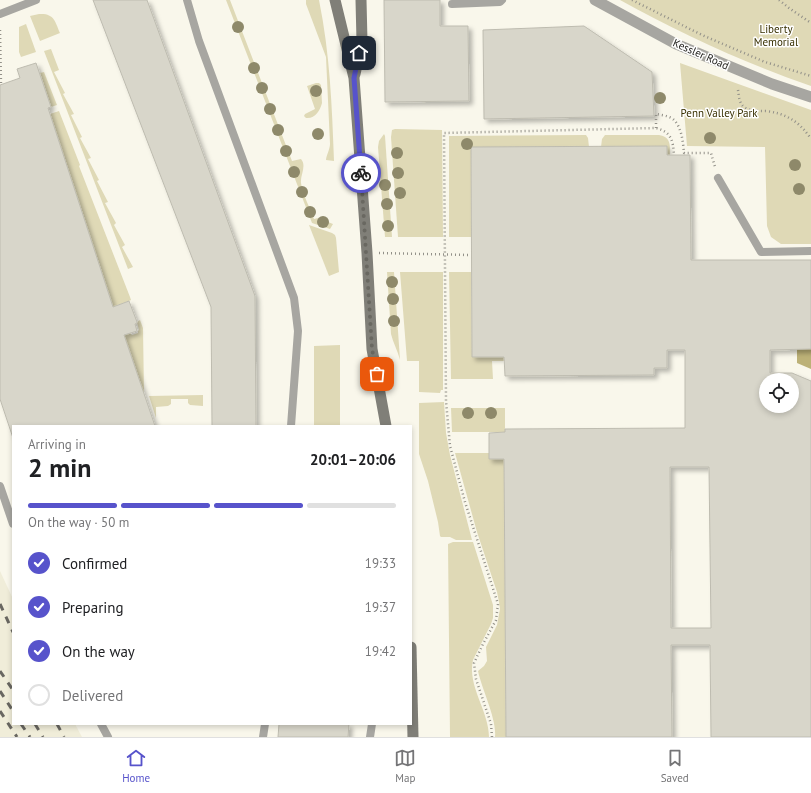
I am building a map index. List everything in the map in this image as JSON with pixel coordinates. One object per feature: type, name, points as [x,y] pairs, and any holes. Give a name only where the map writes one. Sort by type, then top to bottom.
[{"type":"main road","points":[[335,0],[354,78],[367,253],[372,349],[386,425]]},
{"type":"main road","points":[[354,78],[362,41],[361,0]]},
{"type":"main road","points":[[412,692],[413,737]]},
{"type":"street","name":"Kessler Road","points":[[595,0],[676,44],[772,84],[811,97]]},
{"type":"lane","points":[[0,14],[36,0]]},
{"type":"lane","points":[[187,0],[199,41],[294,298],[298,331],[291,425]]},
{"type":"lane","points":[[452,4],[500,2],[502,0]]},
{"type":"lane","points":[[718,178],[761,252],[811,251]]},
{"type":"lane","points":[[0,486],[12,521]]},
{"type":"lane","points":[[102,725],[108,737]]},
{"type":"lane","points":[[263,737],[264,725]]},
{"type":"lane","points":[[370,737],[372,725]]},
{"type":"path","points":[[632,0],[702,35],[765,62],[811,76]]},
{"type":"path","points":[[779,0],[811,23]]},
{"type":"path","points":[[783,0],[789,8]]},
{"type":"path","points":[[0,30],[1,85]]},
{"type":"path","points":[[738,90],[739,98],[744,107],[750,110],[769,112],[791,118],[799,124],[811,139]]},
{"type":"path","points":[[656,128],[656,114],[674,120],[681,132],[684,153],[711,153],[718,178]]},
{"type":"path","points":[[492,737],[491,724],[476,679],[474,663],[482,644],[496,620],[498,604],[465,502],[450,446],[446,401],[444,133],[656,128],[664,130],[670,137],[673,144],[674,155]]},
{"type":"path","points":[[367,253],[469,255]]},
{"type":"shaded area","points":[[797,349],[811,349],[811,369],[797,363]]},
{"type":"shaded area","points":[[0,571],[12,597],[12,725],[76,725],[82,737],[0,737]]},
{"type":"green space","points":[[226,0],[230,0],[292,161],[301,159],[303,162],[301,180],[302,187],[314,219],[318,218],[333,224],[330,229],[312,223]]},
{"type":"green space","points":[[306,0],[319,0],[323,20],[330,80],[334,161],[326,160],[330,144],[326,57],[306,4]]},
{"type":"green space","name":"Liberty Memorial","points":[[620,0],[811,0],[811,86],[762,68],[714,47],[666,25]]},
{"type":"green space","points":[[39,14],[51,16],[60,33],[40,41],[30,16]]},
{"type":"green space","points":[[26,24],[36,52],[21,57],[19,52],[19,27]]},
{"type":"green space","points":[[51,49],[59,70],[54,72],[65,93],[63,94],[74,114],[71,115],[82,137],[80,138],[91,158],[88,159],[108,202],[105,203],[116,223],[114,225],[125,245],[122,247],[133,267],[128,269],[44,51]]},
{"type":"green space","name":"Penn Valley Park","points":[[680,63],[811,110],[811,244],[781,244],[771,237],[767,226],[765,147],[687,146]]},
{"type":"green space","points":[[44,72],[57,105],[51,107],[40,73]]},
{"type":"green space","points":[[316,83],[321,85],[322,103],[317,114],[306,118],[304,116],[305,114],[315,109],[307,86]]},
{"type":"green space","points":[[59,111],[131,300],[113,307],[50,114]]},
{"type":"green space","points":[[392,130],[442,130],[443,237],[398,237],[391,137]]},
{"type":"green space","points":[[384,134],[392,237],[385,237],[378,147],[379,141]]},
{"type":"green space","points":[[586,135],[588,138],[589,147],[471,147],[471,237],[449,237],[449,136]]},
{"type":"green space","points":[[605,135],[663,136],[669,142],[670,155],[667,155],[667,146],[601,147],[602,139]]},
{"type":"green space","points":[[309,225],[335,235],[339,272],[329,276]]},
{"type":"green space","points":[[387,272],[394,272],[400,360],[391,334]]},
{"type":"green space","points":[[400,272],[443,272],[443,390],[441,390],[440,393],[419,392],[419,361],[407,361]]},
{"type":"green space","points":[[449,272],[471,272],[472,357],[504,357],[505,361],[492,361],[493,379],[451,379]]},
{"type":"green space","points":[[140,320],[143,328],[144,394],[124,335],[138,333],[139,330],[137,322]]},
{"type":"green space","points":[[340,345],[340,425],[314,425],[314,346]]},
{"type":"green space","points":[[203,395],[203,406],[190,405],[188,403],[188,399],[171,399],[171,404],[168,406],[156,407],[156,418],[149,396]]},
{"type":"green space","points":[[444,402],[446,433],[450,455],[472,540],[456,540],[450,537],[440,536],[428,481],[419,454],[419,403]]},
{"type":"green space","points":[[451,408],[505,408],[505,432],[452,432]]},
{"type":"green space","points":[[455,453],[489,453],[489,459],[504,459],[506,737],[495,737],[492,713],[478,671],[487,661],[486,647],[497,625],[500,609],[499,602],[477,532]]},
{"type":"green space","points":[[453,542],[473,542],[493,605],[493,618],[473,660],[472,670],[475,689],[486,718],[489,737],[450,737],[448,544]]},
{"type":"building","points":[[93,0],[147,0],[255,296],[256,425],[212,425],[211,307]]},
{"type":"building","points":[[384,0],[440,0],[440,26],[468,26],[469,101],[385,102]]},
{"type":"building","points":[[584,26],[652,72],[654,116],[484,119],[483,30]]},
{"type":"building","points":[[36,63],[51,107],[48,108],[113,307],[129,301],[137,322],[135,324],[137,331],[124,335],[155,425],[12,425],[12,435],[0,399],[0,85],[20,78],[17,69]]},
{"type":"building","points":[[667,146],[667,155],[690,155],[691,260],[811,260],[811,349],[770,350],[770,373],[759,373],[759,413],[799,413],[799,376],[811,381],[811,737],[711,737],[710,645],[671,645],[672,737],[506,737],[504,459],[489,459],[489,433],[505,432],[505,429],[685,428],[685,350],[667,350],[667,368],[654,368],[654,375],[505,376],[504,357],[472,357],[471,147]],"holes":[[[670,467],[709,467],[711,628],[671,628]]]},
{"type":"building","points":[[279,725],[349,725],[348,737],[278,737]]},
{"type":"railway","points":[[0,604],[12,630]]},
{"type":"railway","points":[[0,671],[12,689]]},
{"type":"railway","points":[[0,691],[12,709]]},
{"type":"railway","points":[[0,711],[17,737]]},
{"type":"railway","points":[[22,725],[30,737]]},
{"type":"railway","points":[[36,725],[43,737]]},
{"type":"railway","points":[[58,725],[64,737]]},
{"type":"way so far","points":[[361,173],[372,349],[377,374]]},
{"type":"route","points":[[359,53],[354,78],[361,173]]}]
